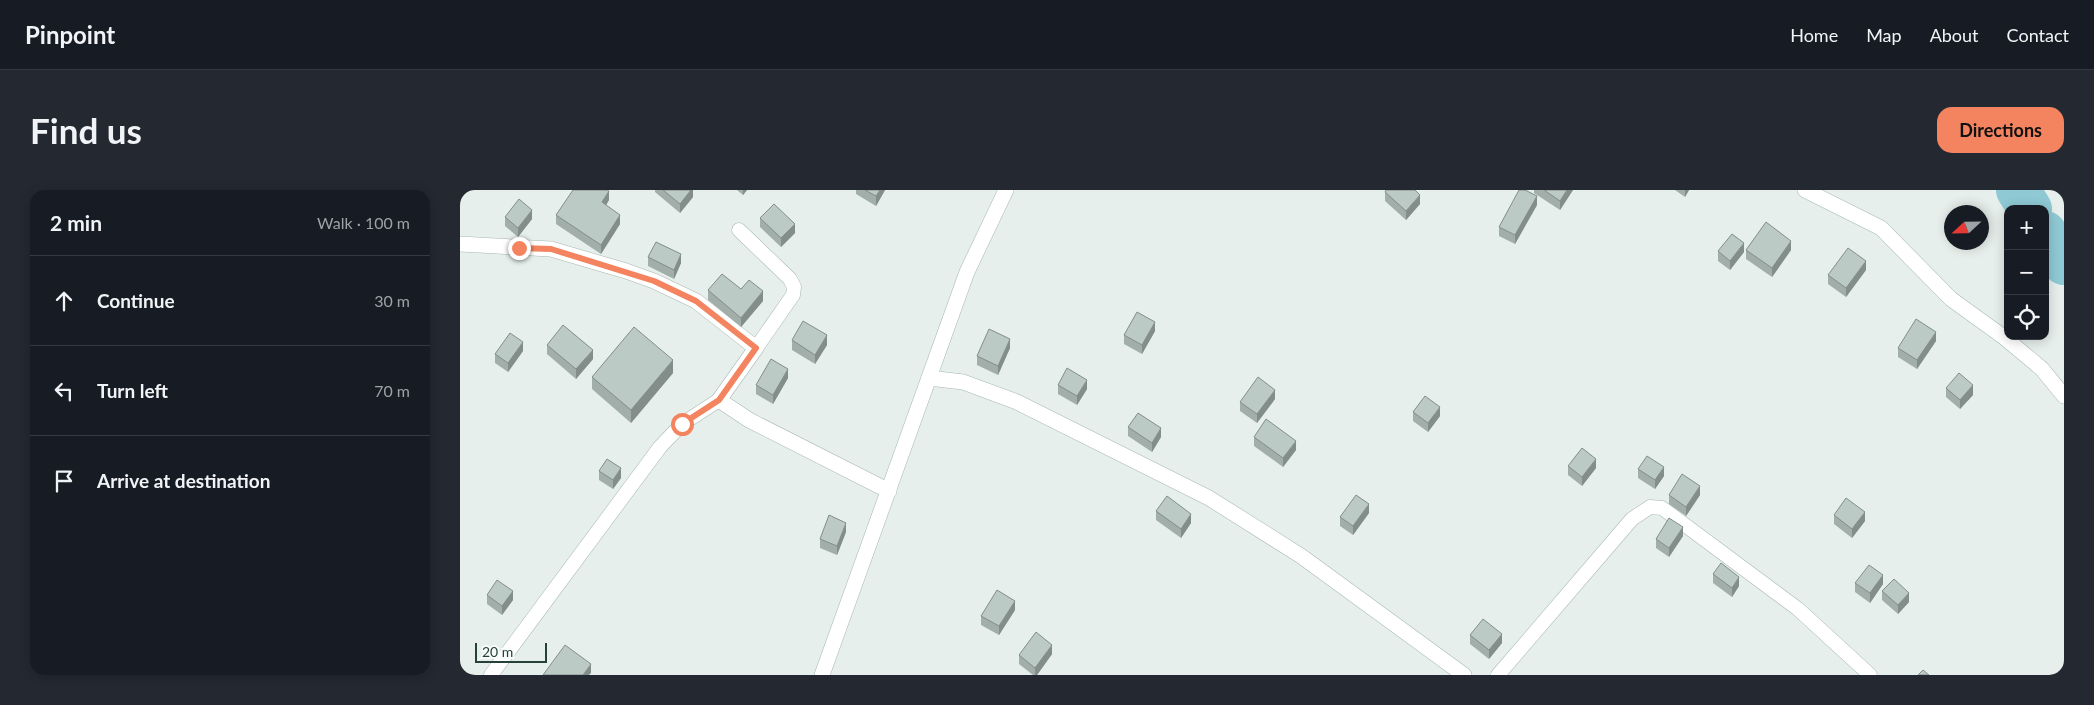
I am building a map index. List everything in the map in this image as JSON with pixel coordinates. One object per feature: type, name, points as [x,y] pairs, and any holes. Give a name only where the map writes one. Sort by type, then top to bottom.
[{"type":"street","points":[[822,675],[967,272],[1006,190]]},
{"type":"street","points":[[1805,190],[1881,228],[1951,299],[2005,338],[2042,369],[2064,396]]},
{"type":"street","points":[[460,244],[551,249],[645,278],[696,301],[756,348],[719,400],[749,420],[889,491]]},
{"type":"street","points":[[929,378],[963,382],[1017,402],[1209,498],[1301,556],[1464,675]]},
{"type":"lane","points":[[739,230],[790,279],[794,287],[793,294],[756,348]]},
{"type":"lane","points":[[491,675],[660,446],[682,424],[719,400]]},
{"type":"lane","points":[[1498,675],[1632,519],[1650,507],[1662,508],[1798,609],[1870,675]]},
{"type":"building","points":[[573,190],[609,191],[602,202],[620,215],[601,245],[556,215]]},
{"type":"building","points":[[663,190],[691,190],[680,204]]},
{"type":"building","points":[[865,190],[880,190],[876,196]]},
{"type":"building","points":[[1386,190],[1415,190],[1420,195],[1406,211],[1385,192]]},
{"type":"building","points":[[1519,190],[1525,190],[1537,196],[1515,235],[1499,227]]},
{"type":"building","points":[[1544,190],[1567,190],[1560,201]]},
{"type":"building","points":[[519,199],[532,210],[518,228],[505,217]]},
{"type":"building","points":[[774,204],[795,224],[781,238],[760,218]]},
{"type":"building","points":[[1766,222],[1791,241],[1772,268],[1746,250]]},
{"type":"building","points":[[1732,234],[1744,243],[1730,261],[1718,251]]},
{"type":"building","points":[[656,242],[681,254],[674,270],[648,257]]},
{"type":"building","points":[[1848,248],[1866,261],[1846,288],[1828,275]]},
{"type":"building","points":[[722,274],[741,289],[749,280],[763,291],[741,318],[708,290]]},
{"type":"building","points":[[1137,312],[1155,322],[1142,345],[1124,335]]},
{"type":"building","points":[[1916,319],[1936,332],[1917,360],[1898,348]]},
{"type":"building","points":[[803,321],[827,335],[815,355],[792,340]]},
{"type":"building","points":[[563,325],[593,350],[576,369],[547,345]]},
{"type":"building","points":[[634,327],[673,360],[631,410],[592,377]]},
{"type":"building","points":[[989,329],[1010,339],[998,366],[977,356]]},
{"type":"building","points":[[510,333],[523,342],[508,363],[495,354]]},
{"type":"building","points":[[771,359],[788,369],[773,395],[756,385]]},
{"type":"building","points":[[1067,368],[1087,380],[1077,396],[1058,385]]},
{"type":"building","points":[[1959,373],[1973,385],[1960,400],[1946,388]]},
{"type":"building","points":[[1258,377],[1275,390],[1257,414],[1240,402]]},
{"type":"building","points":[[1425,396],[1440,407],[1428,423],[1413,412]]},
{"type":"building","points":[[1138,413],[1161,428],[1152,443],[1128,427]]},
{"type":"building","points":[[1266,419],[1296,441],[1283,458],[1254,437]]},
{"type":"building","points":[[1582,448],[1596,459],[1582,477],[1568,466]]},
{"type":"building","points":[[1647,456],[1664,467],[1655,480],[1638,469]]},
{"type":"building","points":[[607,459],[621,468],[613,480],[599,471]]},
{"type":"building","points":[[1682,474],[1700,486],[1686,507],[1669,495]]},
{"type":"building","points":[[1356,495],[1369,504],[1353,526],[1340,517]]},
{"type":"building","points":[[1167,496],[1191,514],[1181,529],[1156,511]]},
{"type":"building","points":[[1846,498],[1865,512],[1852,529],[1834,515]]},
{"type":"building","points":[[829,515],[846,523],[837,546],[820,539]]},
{"type":"building","points":[[1669,518],[1683,527],[1669,548],[1656,539]]},
{"type":"building","points":[[1721,563],[1739,577],[1732,588],[1713,574]]},
{"type":"building","points":[[1869,565],[1883,575],[1870,593],[1855,583]]},
{"type":"building","points":[[1894,579],[1909,593],[1898,605],[1882,591]]},
{"type":"building","points":[[497,580],[513,591],[502,606],[487,595]]},
{"type":"building","points":[[997,590],[1015,601],[999,626],[981,616]]},
{"type":"building","points":[[1483,619],[1502,634],[1489,650],[1470,635]]},
{"type":"building","points":[[1036,632],[1052,645],[1035,668],[1019,655]]},
{"type":"building","points":[[565,645],[591,664],[583,675],[543,675]]},
{"type":"building","points":[[1923,670],[1929,675],[1918,675]]},
{"type":"waterway","points":[[2018,190],[2027,205]]},
{"type":"waterway","points":[[2049,239],[2064,263]]},
{"type":"route","points":[[519,248],[551,249],[654,281],[696,301],[756,348],[719,400],[682,424]]}]
